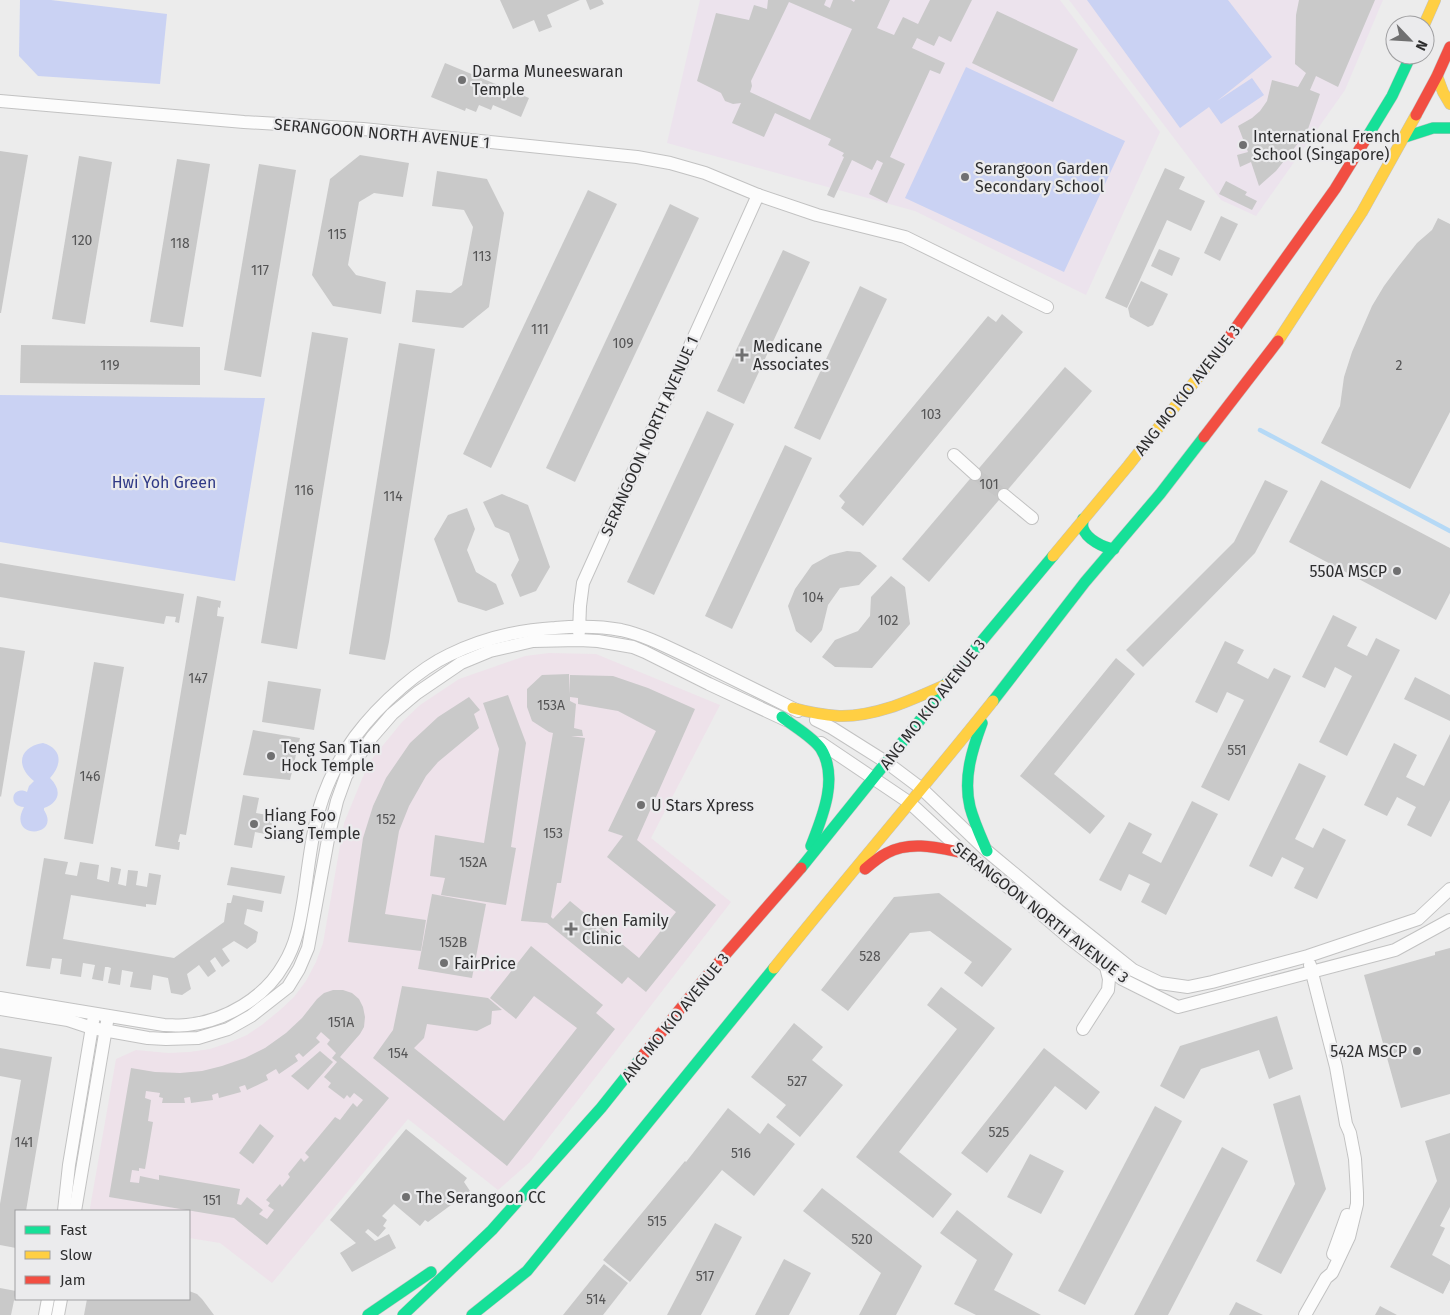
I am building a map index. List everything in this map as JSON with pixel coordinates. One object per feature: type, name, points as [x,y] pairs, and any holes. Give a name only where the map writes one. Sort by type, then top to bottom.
[{"type":"main road","points":[[1428,15],[1435,0]]},
{"type":"main road","points":[[508,1300],[527,1271],[839,887],[922,789],[1085,582],[1160,494],[1266,359],[1362,212],[1438,76],[1450,47]]},
{"type":"main road","name":"ANG MO KIO AVENUE 3","points":[[403,1315],[492,1230],[601,1108],[705,978],[804,864],[925,714],[945,685],[1133,459],[1245,316],[1335,189],[1392,96],[1406,65]]},
{"type":"main road","points":[[1438,76],[1443,92],[1450,104]]},
{"type":"main road","points":[[1405,137],[1430,128],[1440,126],[1450,128]]},
{"type":"main road","points":[[1083,519],[1083,529],[1087,534],[1105,548],[1114,549]]},
{"type":"main road","points":[[793,708],[839,716],[859,715],[882,710],[945,685]]},
{"type":"main road","points":[[986,851],[970,807],[967,782],[972,753],[989,705]]},
{"type":"main road","points":[[782,717],[820,748],[827,769],[828,786],[826,800],[804,864]]},
{"type":"main road","points":[[839,887],[891,850],[908,846],[930,847],[964,853]]},
{"type":"main road","points":[[368,1315],[492,1230]]},
{"type":"main road","points":[[472,1315],[527,1271]]},
{"type":"street","name":"SERANGOON NORTH AVENUE 1","points":[[0,101],[244,122],[363,129],[637,157],[670,163],[705,173],[758,195],[830,219],[905,237],[1047,307]]},
{"type":"street","name":"SERANGOON NORTH AVENUE 1","points":[[579,640],[583,582],[758,195]]},
{"type":"street","points":[[954,455],[975,474]]},
{"type":"street","points":[[1004,495],[1032,518]]},
{"type":"street","points":[[0,1009],[68,1020],[92,1028],[166,1040],[198,1038],[228,1029],[251,1016],[288,987],[300,969],[308,948],[337,801],[340,772],[347,746],[381,705],[418,673],[449,655],[484,641],[531,630],[580,626],[621,630],[656,641],[793,708],[832,728],[886,762]]},
{"type":"street","points":[[0,998],[164,1025],[186,1026],[223,1016],[239,1008],[269,986],[294,946],[302,911],[314,831],[323,797],[340,772],[392,714],[417,692],[461,663],[490,651],[533,641],[579,640],[598,641],[645,652],[782,717],[874,778]]},
{"type":"street","name":"SERANGOON NORTH AVENUE 3","points":[[886,762],[922,789],[986,851],[1133,970],[1160,983],[1188,987],[1308,956],[1418,919],[1450,888]]},
{"type":"street","name":"SERANGOON NORTH AVENUE 3","points":[[874,778],[910,803],[964,853],[1106,967],[1122,979],[1178,1006],[1312,973],[1395,950],[1450,920]]},
{"type":"street","points":[[314,831],[329,834]]},
{"type":"street","points":[[1305,1315],[1326,1278],[1332,1273],[1349,1237],[1357,1204],[1356,1159],[1346,1124],[1336,1067],[1308,956]]},
{"type":"street","points":[[1083,1029],[1108,990],[1109,978],[1106,967]]},
{"type":"street","points":[[64,1210],[69,1165],[76,1133],[94,1014]]},
{"type":"street","points":[[75,1210],[108,1016]]},
{"type":"street","points":[[45,1315],[48,1300]]},
{"type":"street","points":[[58,1315],[61,1300]]},
{"type":"shaded area","name":"Serangoon Garden Secondary School","points":[[700,0],[1060,0],[1160,132],[1086,295],[915,211],[667,143]]},
{"type":"shaded area","name":"International French School (Singapore)","points":[[1069,0],[1383,0],[1345,90],[1256,216],[1221,200]]},
{"type":"shaded area","points":[[549,653],[596,654],[720,705],[651,838],[731,902],[530,1162],[498,1190],[408,1119],[272,1283],[220,1243],[190,1238],[190,1210],[91,1210],[116,1059],[136,1050],[168,1053],[189,1052],[210,1049],[228,1043],[247,1035],[263,1024],[294,997],[306,981],[323,943],[344,823],[371,760],[402,722],[420,705],[459,679],[525,656]]},
{"type":"green space","points":[[20,0],[51,0],[167,14],[160,84],[38,76],[19,56]]},
{"type":"green space","points":[[1087,0],[1228,0],[1272,57],[1217,101],[1252,78],[1264,95],[1221,124],[1209,107],[1180,128]]},
{"type":"green space","points":[[966,67],[1125,141],[1064,272],[905,198]]},
{"type":"green space","name":"Hwi Yoh Green","points":[[0,395],[265,398],[235,581],[0,542]]},
{"type":"green space","points":[[43,743],[50,746],[57,753],[57,768],[50,778],[54,782],[58,795],[53,802],[44,808],[48,819],[46,826],[41,830],[27,830],[22,825],[20,818],[24,807],[15,803],[14,796],[18,791],[27,792],[29,786],[34,781],[24,769],[22,758],[29,749]]},
{"type":"building","points":[[500,0],[580,0],[547,15],[552,27],[539,32],[534,20],[513,29]]},
{"type":"building","points":[[586,0],[602,0],[604,4],[590,10]]},
{"type":"building","points":[[768,0],[826,0],[824,5],[830,8],[833,0],[851,0],[854,2],[855,0],[890,0],[877,28],[894,35],[903,17],[918,24],[930,0],[972,0],[951,42],[939,36],[934,46],[917,38],[912,48],[945,63],[940,74],[930,70],[890,157],[905,164],[887,203],[869,194],[883,163],[877,160],[872,170],[852,160],[834,198],[827,195],[844,157],[842,156],[844,153],[828,145],[831,139],[775,113],[764,137],[732,123],[741,103],[733,104],[725,101],[721,93],[697,81],[716,13],[749,20],[754,5],[767,9]],"holes":[[[789,2],[852,29],[810,120],[750,92],[751,81]]]},
{"type":"building","points":[[1299,0],[1375,0],[1338,87],[1316,76],[1310,90],[1320,94],[1307,132],[1276,171],[1259,186],[1251,162],[1240,167],[1237,155],[1248,152],[1238,126],[1260,111],[1267,101],[1272,80],[1298,87],[1306,73],[1295,64],[1296,15]]},
{"type":"building","points":[[997,11],[1078,49],[1053,102],[972,63]]},
{"type":"building","name":"Darma Muneeswaran Temple","points":[[445,63],[529,98],[521,117],[493,105],[491,110],[479,105],[476,112],[466,108],[465,111],[431,97]]},
{"type":"building","points":[[0,151],[28,155],[1,313],[0,313]]},
{"type":"building","points":[[360,155],[409,163],[403,197],[374,193],[359,202],[348,265],[356,275],[386,282],[381,314],[333,306],[312,275],[330,179]]},
{"type":"building","points":[[79,156],[112,162],[85,324],[52,319]]},
{"type":"building","points":[[177,159],[210,164],[183,327],[150,322]]},
{"type":"building","points":[[259,164],[296,170],[261,377],[224,370]]},
{"type":"building","points":[[1165,168],[1185,177],[1179,189],[1205,201],[1191,231],[1167,220],[1127,308],[1105,298]]},
{"type":"building","points":[[437,171],[487,179],[504,213],[489,307],[463,328],[412,322],[416,290],[451,293],[462,285],[473,227],[464,210],[432,206]]},
{"type":"building","points":[[1226,181],[1247,192],[1245,195],[1257,201],[1252,210],[1219,194]]},
{"type":"building","points":[[588,190],[617,204],[491,468],[463,454]]},
{"type":"building","points":[[670,204],[699,218],[575,482],[546,468]]},
{"type":"building","points":[[1221,216],[1238,224],[1220,261],[1204,253]]},
{"type":"building","points":[[1438,218],[1450,224],[1450,412],[1410,489],[1321,443],[1340,406],[1344,377],[1352,352],[1372,306],[1398,267],[1417,243],[1432,230]]},
{"type":"building","points":[[1159,249],[1180,258],[1172,276],[1151,266]]},
{"type":"building","points":[[783,250],[810,262],[744,404],[717,391]]},
{"type":"building","points":[[1141,281],[1168,294],[1153,325],[1148,327],[1130,317],[1128,308]]},
{"type":"building","points":[[860,286],[887,299],[820,440],[794,428]]},
{"type":"building","points":[[1002,314],[1023,332],[863,526],[841,508],[845,502],[839,496],[988,316],[996,322]]},
{"type":"building","points":[[312,332],[348,338],[297,649],[261,643]]},
{"type":"building","points":[[399,343],[435,349],[385,660],[349,654]]},
{"type":"building","points":[[21,345],[200,347],[200,385],[20,383]]},
{"type":"building","points":[[1065,367],[1092,391],[929,582],[902,559]]},
{"type":"building","points":[[707,411],[734,424],[654,595],[627,582]]},
{"type":"building","points":[[785,445],[812,458],[732,629],[705,616]]},
{"type":"building","points":[[1265,480],[1288,491],[1255,553],[1143,667],[1126,650],[1234,542]]},
{"type":"building","name":"550A MSCP","points":[[1321,480],[1450,548],[1450,593],[1436,620],[1289,542]]},
{"type":"building","points":[[502,494],[528,505],[550,567],[536,591],[520,597],[511,575],[519,560],[509,533],[495,527],[483,502]]},
{"type":"building","points":[[467,508],[475,529],[467,550],[476,572],[496,584],[504,604],[486,611],[458,602],[434,539],[448,515]]},
{"type":"building","points":[[847,551],[860,552],[877,566],[859,585],[840,588],[828,605],[822,630],[811,643],[796,631],[788,606],[795,589],[812,565],[830,555]]},
{"type":"building","points":[[0,563],[184,594],[179,623],[175,622],[176,617],[166,616],[164,624],[0,597]]},
{"type":"building","points":[[891,576],[905,587],[910,624],[872,668],[835,667],[822,657],[835,640],[858,631],[870,616],[871,597]]},
{"type":"building","points":[[197,596],[221,601],[217,616],[224,617],[186,835],[180,834],[179,850],[155,846]]},
{"type":"building","points":[[1333,615],[1357,627],[1347,646],[1367,656],[1376,638],[1400,650],[1347,756],[1319,742],[1352,676],[1335,667],[1325,688],[1302,677]]},
{"type":"building","points":[[1225,641],[1244,650],[1237,663],[1268,679],[1274,668],[1291,676],[1229,801],[1201,787],[1244,700],[1227,692],[1217,713],[1195,702]]},
{"type":"building","points":[[0,647],[25,651],[1,797],[0,796]]},
{"type":"building","points":[[1116,658],[1135,674],[1054,774],[1105,816],[1090,834],[1020,776]]},
{"type":"building","points":[[94,662],[124,667],[93,844],[64,839]]},
{"type":"building","points":[[569,674],[569,694],[570,675],[613,676],[648,688],[695,709],[637,840],[716,905],[646,992],[628,977],[622,984],[547,923],[521,921],[553,733],[532,721],[527,707],[527,689],[542,675]],"holes":[[[570,697],[578,698],[578,704],[618,711],[656,731],[608,831],[623,836],[607,857],[676,912],[639,958],[570,901],[553,919],[551,917],[557,883],[561,883],[585,738],[571,736],[583,736],[582,730],[574,728],[576,704],[570,701]]]},
{"type":"building","points":[[1415,677],[1450,695],[1450,721],[1404,699]]},
{"type":"building","points":[[268,681],[321,689],[314,730],[262,722]]},
{"type":"building","points":[[508,695],[526,743],[511,847],[516,848],[506,905],[441,895],[445,878],[430,876],[435,835],[484,843],[499,749],[483,703]]},
{"type":"building","points":[[469,697],[480,710],[474,714],[479,728],[438,762],[426,776],[409,806],[399,831],[385,914],[426,920],[421,951],[348,942],[363,838],[373,806],[386,778],[410,743],[438,717]]},
{"type":"building","name":"Teng San Tian Hock Temple","points":[[253,730],[300,738],[290,780],[243,775]]},
{"type":"building","points":[[1450,734],[1450,800],[1431,837],[1407,825],[1416,807],[1397,797],[1387,816],[1364,805],[1394,743],[1417,755],[1406,777],[1424,786]]},
{"type":"building","points":[[1299,763],[1326,776],[1295,839],[1313,848],[1323,828],[1346,840],[1317,899],[1294,888],[1304,868],[1282,857],[1272,877],[1249,866]]},
{"type":"building","name":"Hiang Foo Siang Temple","points":[[243,795],[259,798],[256,813],[273,816],[270,835],[255,832],[252,848],[234,845]]},
{"type":"building","points":[[1192,801],[1218,814],[1166,915],[1141,902],[1150,884],[1129,874],[1121,891],[1099,880],[1129,822],[1152,834],[1142,853],[1161,863]]},
{"type":"building","points":[[44,858],[68,862],[65,874],[77,876],[80,862],[99,865],[97,879],[109,882],[111,867],[121,869],[118,884],[126,886],[128,870],[138,871],[136,885],[147,887],[149,873],[161,875],[156,905],[146,904],[146,907],[71,895],[63,939],[174,958],[224,922],[227,903],[231,903],[233,895],[264,901],[262,912],[247,909],[244,924],[258,932],[256,942],[247,949],[234,941],[222,949],[230,961],[222,967],[215,957],[210,961],[216,971],[208,977],[199,965],[187,974],[191,989],[182,995],[171,993],[168,978],[153,975],[151,990],[130,987],[133,972],[122,970],[120,985],[108,983],[111,968],[108,967],[105,967],[103,981],[92,979],[95,965],[83,963],[81,977],[60,974],[62,959],[52,958],[50,969],[26,966]]},
{"type":"building","points":[[231,867],[285,876],[281,894],[227,885]]},
{"type":"building","points":[[939,893],[1012,949],[982,987],[964,973],[972,962],[930,931],[910,933],[848,1011],[821,990],[894,897]]},
{"type":"building","points":[[432,894],[486,904],[472,978],[418,969]]},
{"type":"building","points":[[531,946],[603,1005],[596,1013],[615,1029],[507,1166],[373,1058],[393,1030],[402,986],[488,998],[502,1010],[492,1011],[491,1024],[477,1031],[427,1024],[424,1038],[414,1048],[504,1121],[577,1028],[534,996],[516,1019],[490,998]]},
{"type":"building","name":"542A MSCP","points":[[1450,948],[1450,1094],[1401,1108],[1364,975],[1435,955],[1435,952]]},
{"type":"building","points":[[941,987],[995,1028],[899,1152],[952,1194],[933,1218],[856,1157],[957,1029],[927,1005]]},
{"type":"building","points":[[333,990],[343,990],[352,993],[359,999],[365,1017],[364,1027],[340,1057],[389,1098],[267,1245],[234,1218],[109,1197],[131,1068],[155,1072],[180,1073],[202,1071],[245,1058],[265,1048],[286,1033],[302,1018],[324,993]],"holes":[[[321,1032],[330,1040],[327,1044],[336,1053],[332,1058],[337,1062],[324,1077],[331,1083],[328,1087],[344,1099],[347,1095],[350,1098],[354,1093],[363,1100],[357,1107],[353,1103],[340,1120],[335,1117],[305,1153],[309,1157],[304,1162],[301,1158],[288,1174],[290,1177],[282,1187],[280,1184],[266,1200],[270,1203],[268,1206],[274,1210],[267,1219],[259,1214],[263,1210],[247,1197],[241,1205],[237,1204],[240,1189],[159,1175],[159,1180],[140,1176],[139,1183],[130,1182],[132,1170],[139,1171],[139,1168],[145,1169],[153,1122],[148,1121],[151,1100],[145,1098],[146,1091],[160,1093],[159,1097],[163,1098],[162,1103],[185,1103],[184,1098],[190,1097],[191,1103],[213,1100],[212,1095],[218,1093],[219,1098],[241,1092],[239,1087],[245,1085],[247,1090],[268,1080],[266,1075],[276,1069],[279,1074],[298,1061],[295,1056],[299,1053],[303,1057],[320,1042],[316,1038]]]},
{"type":"building","points":[[1277,1016],[1293,1069],[1269,1079],[1259,1050],[1201,1069],[1184,1099],[1160,1086],[1180,1046]]},
{"type":"building","points":[[794,1023],[823,1047],[812,1060],[843,1085],[800,1137],[776,1117],[786,1105],[751,1077]]},
{"type":"building","points":[[0,1048],[52,1057],[26,1210],[15,1210],[15,1248],[0,1245],[0,1204],[21,1080],[0,1076]]},
{"type":"building","points":[[1044,1048],[1100,1092],[1086,1110],[1055,1086],[987,1173],[961,1153]]},
{"type":"building","points":[[320,1051],[333,1062],[308,1090],[291,1076]]},
{"type":"building","points":[[1300,1095],[1326,1189],[1281,1274],[1256,1261],[1295,1184],[1273,1104]]},
{"type":"building","points":[[1155,1106],[1182,1121],[1085,1305],[1058,1291]]},
{"type":"building","points":[[728,1108],[760,1134],[768,1123],[795,1144],[754,1196],[722,1170],[630,1282],[603,1260],[686,1162]]},
{"type":"building","points":[[260,1124],[274,1136],[253,1164],[239,1153]]},
{"type":"building","name":"The Serangoon CC","points":[[406,1129],[467,1178],[464,1182],[470,1191],[428,1222],[425,1220],[420,1226],[394,1204],[382,1216],[387,1220],[383,1226],[386,1228],[378,1237],[368,1229],[365,1232],[375,1241],[389,1234],[396,1248],[352,1272],[340,1253],[356,1243],[330,1220]]},
{"type":"building","points":[[1450,1133],[1450,1207],[1440,1226],[1445,1228],[1432,1255],[1450,1265],[1450,1280],[1443,1294],[1390,1267],[1437,1181],[1425,1141]]},
{"type":"building","points":[[1222,1147],[1248,1161],[1168,1315],[1134,1315]]},
{"type":"building","points":[[1030,1154],[1064,1171],[1041,1214],[1007,1197]]},
{"type":"building","points":[[822,1188],[922,1266],[896,1315],[859,1315],[881,1273],[803,1211]]},
{"type":"building","points":[[957,1210],[1013,1254],[994,1290],[1041,1315],[976,1315],[954,1304],[977,1260],[940,1233]]},
{"type":"building","points":[[715,1223],[742,1237],[701,1315],[667,1315]]},
{"type":"building","points":[[784,1259],[811,1273],[789,1315],[755,1315]]},
{"type":"building","points":[[604,1264],[628,1283],[603,1315],[563,1315]]},
{"type":"building","points":[[0,1288],[15,1291],[11,1315],[0,1315]]},
{"type":"building","points":[[190,1291],[197,1294],[214,1315],[84,1315],[87,1300],[190,1300]]},
{"type":"building","points":[[1236,1302],[1263,1315],[1229,1315]]},
{"type":"building","points":[[1380,1306],[1397,1315],[1375,1315]]},
{"type":"waterway","points":[[1260,430],[1450,531]]},
{"type":"tunnel","points":[[975,474],[1004,495]]},
{"type":"traffic: fast","points":[[1367,137],[1392,96],[1406,65]]},
{"type":"traffic: fast","points":[[1405,137],[1433,128],[1450,128]]},
{"type":"traffic: fast","points":[[993,701],[1085,582],[1160,494],[1204,437]]},
{"type":"traffic: fast","points":[[1083,519],[1083,528],[1091,539],[1105,547],[1114,549]]},
{"type":"traffic: fast","points":[[801,868],[925,714],[945,685],[1053,556]]},
{"type":"traffic: fast","points":[[782,717],[813,740],[821,749],[829,772],[829,785],[824,811],[811,846]]},
{"type":"traffic: fast","points":[[982,723],[970,764],[968,796],[972,813],[987,851]]},
{"type":"traffic: fast","points":[[472,1315],[527,1271],[774,968]]},
{"type":"traffic: fast","points":[[403,1315],[492,1230],[601,1108],[644,1054]]},
{"type":"traffic: fast","points":[[368,1315],[431,1272]]},
{"type":"traffic: slow","points":[[1428,15],[1435,0]]},
{"type":"traffic: slow","points":[[1437,76],[1450,104]]},
{"type":"traffic: slow","points":[[1278,341],[1362,212],[1416,115]]},
{"type":"traffic: slow","points":[[1053,556],[1128,466],[1222,347]]},
{"type":"traffic: slow","points":[[793,708],[816,713],[853,716],[880,711],[945,685]]},
{"type":"traffic: slow","points":[[774,968],[993,701]]},
{"type":"traffic: jam","points":[[1416,115],[1450,47]]},
{"type":"traffic: jam","points":[[1222,347],[1335,189],[1367,137]]},
{"type":"traffic: jam","points":[[1204,437],[1278,341]]},
{"type":"traffic: jam","points":[[865,869],[884,855],[896,849],[906,847],[925,846],[964,853]]},
{"type":"traffic: jam","points":[[644,1054],[705,978],[801,868]]},
{"type":"place","name":"Darma Muneeswaran Temple","points":[[462,80]]},
{"type":"place","name":"International French School (Singapore)","points":[[1243,145]]},
{"type":"place","name":"Serangoon Garden Secondary School","points":[[965,177]]},
{"type":"place","name":"Medicane Associates","points":[[742,355]]},
{"type":"place","name":"550A MSCP","points":[[1397,571]]},
{"type":"place","name":"Teng San Tian Hock Temple","points":[[271,756]]},
{"type":"place","name":"U Stars Xpress","points":[[641,805]]},
{"type":"place","name":"Hiang Foo Siang Temple","points":[[254,824]]},
{"type":"place","name":"Chen Family Clinic","points":[[571,929]]},
{"type":"place","name":"FairPrice","points":[[444,963]]},
{"type":"place","name":"542A MSCP","points":[[1417,1051]]},
{"type":"place","name":"The Serangoon CC","points":[[406,1197]]}]
